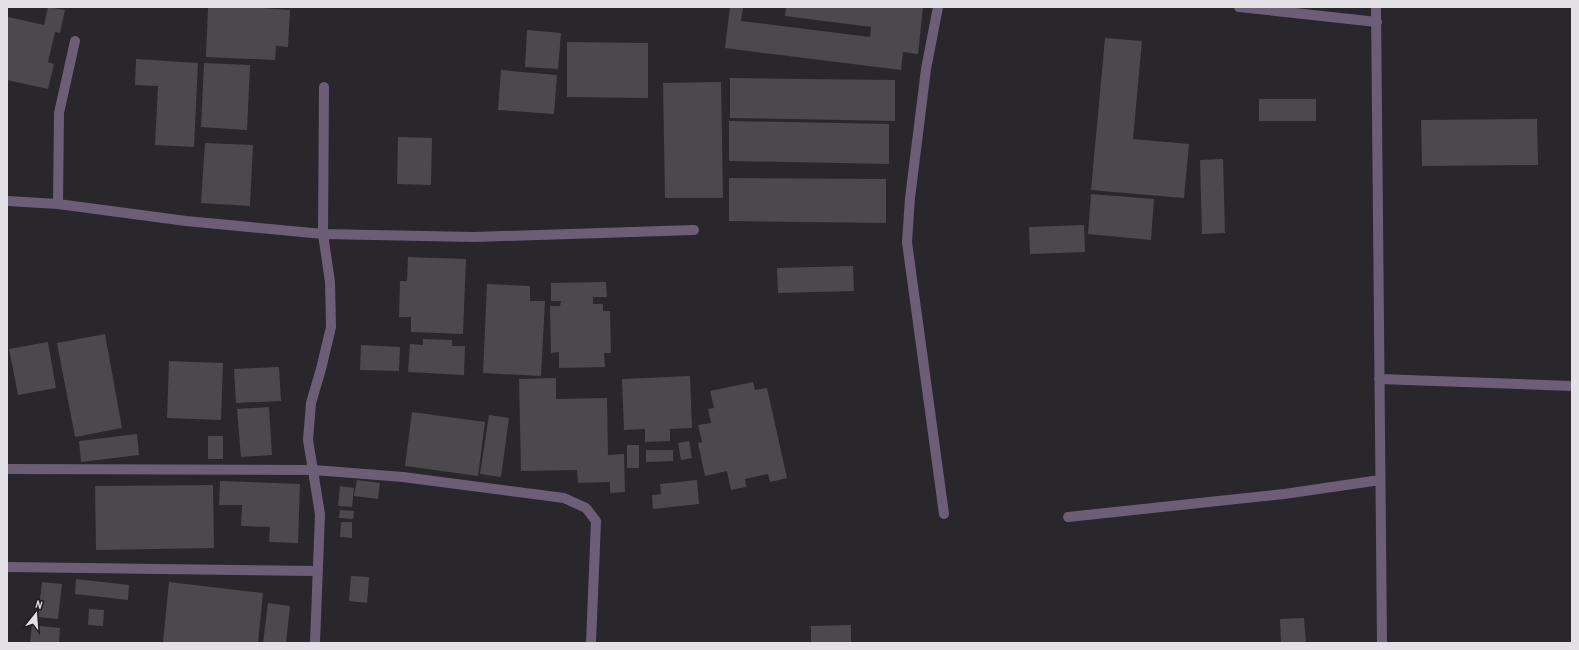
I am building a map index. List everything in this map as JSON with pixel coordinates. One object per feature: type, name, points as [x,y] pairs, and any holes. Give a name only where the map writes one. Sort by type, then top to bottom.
[{"type":"street","points":[[938,7],[926,69],[910,198],[907,242],[944,514]]},
{"type":"street","points":[[1239,7],[1377,22]]},
{"type":"street","points":[[1376,7],[1382,643]]},
{"type":"street","points":[[58,204],[59,113],[75,41]]},
{"type":"street","points":[[314,643],[320,514],[308,440],[311,403],[331,328],[330,282],[323,234],[324,87]]},
{"type":"street","points":[[7,201],[58,204],[186,221],[323,234],[474,237],[694,230]]},
{"type":"street","points":[[1379,379],[1572,386]]},
{"type":"street","points":[[7,469],[314,470],[403,477],[564,498],[586,508],[596,521],[591,643]]},
{"type":"street","points":[[1068,517],[1284,494],[1380,480]]},
{"type":"street","points":[[7,567],[317,571]]},
{"type":"building","points":[[48,7],[65,10],[60,33],[55,32],[48,62],[54,64],[48,89],[7,80],[8,17],[44,25]]},
{"type":"building","points":[[208,7],[247,7],[290,10],[288,47],[276,46],[275,60],[206,57]]},
{"type":"building","points":[[730,7],[743,8],[741,21],[870,37],[871,27],[785,16],[786,7],[923,7],[918,54],[903,52],[901,70],[725,48]]},
{"type":"building","points":[[527,30],[561,33],[558,69],[525,67]]},
{"type":"building","points":[[1105,38],[1142,41],[1133,139],[1189,144],[1184,198],[1091,190]]},
{"type":"building","points":[[567,42],[648,43],[648,98],[567,97]]},
{"type":"building","points":[[136,59],[198,63],[194,147],[155,145],[158,86],[135,85]]},
{"type":"building","points":[[204,63],[250,65],[247,130],[201,127]]},
{"type":"building","points":[[501,70],[557,75],[554,114],[498,110]]},
{"type":"building","points":[[730,78],[895,80],[895,121],[730,118]]},
{"type":"building","points":[[721,82],[723,198],[665,198],[663,83]]},
{"type":"building","points":[[1259,99],[1316,99],[1316,121],[1259,121]]},
{"type":"building","points":[[1537,119],[1538,165],[1422,166],[1421,120]]},
{"type":"building","points":[[729,121],[889,124],[889,164],[729,161]]},
{"type":"building","points":[[398,137],[432,138],[431,185],[397,184]]},
{"type":"building","points":[[205,143],[253,145],[250,206],[201,203]]},
{"type":"building","points":[[1223,159],[1225,233],[1202,234],[1200,160]]},
{"type":"building","points":[[729,178],[886,179],[886,223],[729,221]]},
{"type":"building","points":[[1091,194],[1154,199],[1151,240],[1088,234]]},
{"type":"building","points":[[1084,225],[1085,252],[1030,254],[1029,227]]},
{"type":"building","points":[[408,257],[466,259],[463,334],[411,332],[411,317],[399,317],[400,281],[407,281]]},
{"type":"building","points":[[853,266],[854,291],[778,293],[777,268]]},
{"type":"building","points":[[606,282],[607,297],[593,297],[593,304],[603,304],[603,311],[610,311],[611,353],[604,353],[605,367],[559,368],[559,352],[551,353],[550,306],[560,306],[561,301],[551,301],[551,283]]},
{"type":"building","points":[[487,284],[530,286],[530,301],[545,301],[541,376],[483,373]]},
{"type":"building","points":[[105,334],[122,428],[75,437],[57,343]]},
{"type":"building","points":[[423,339],[452,340],[452,346],[465,346],[464,375],[408,372],[410,344],[423,345]]},
{"type":"building","points":[[48,342],[56,388],[18,395],[9,349]]},
{"type":"building","points":[[361,345],[400,347],[399,371],[360,370]]},
{"type":"building","points":[[169,361],[223,363],[221,420],[167,418]]},
{"type":"building","points":[[279,367],[281,401],[236,403],[234,369]]},
{"type":"building","points":[[690,376],[692,428],[670,429],[670,441],[645,442],[645,429],[624,430],[622,379]]},
{"type":"building","points":[[556,378],[556,399],[607,398],[608,455],[624,454],[625,492],[610,493],[610,482],[578,483],[577,470],[521,471],[519,379]]},
{"type":"building","points":[[753,382],[755,390],[767,388],[787,478],[770,482],[768,474],[745,479],[746,487],[731,490],[727,471],[705,476],[698,443],[702,442],[698,425],[711,423],[708,409],[714,408],[710,391]]},
{"type":"building","points":[[269,407],[272,455],[241,457],[237,409]]},
{"type":"building","points":[[412,412],[485,422],[478,476],[405,466]]},
{"type":"building","points":[[489,415],[509,418],[501,477],[480,474]]},
{"type":"building","points":[[137,434],[139,455],[81,462],[79,441]]},
{"type":"building","points":[[208,436],[223,436],[223,459],[208,459]]},
{"type":"building","points":[[689,441],[692,458],[681,460],[678,443]]},
{"type":"building","points":[[627,445],[639,445],[639,468],[627,468]]},
{"type":"building","points":[[646,450],[673,450],[673,461],[646,462]]},
{"type":"building","points":[[357,480],[380,483],[378,499],[354,496]]},
{"type":"building","points":[[697,480],[699,504],[653,509],[652,495],[661,494],[660,484]]},
{"type":"building","points":[[220,481],[300,484],[298,543],[269,542],[270,527],[241,526],[242,505],[219,505]]},
{"type":"building","points":[[213,485],[214,548],[96,550],[95,486]]},
{"type":"building","points":[[340,486],[354,488],[352,507],[338,506]]},
{"type":"building","points":[[340,510],[354,511],[353,519],[339,518]]},
{"type":"building","points":[[341,522],[352,522],[352,538],[340,537]]},
{"type":"building","points":[[351,576],[369,577],[367,603],[349,601]]},
{"type":"building","points":[[76,579],[129,585],[128,600],[75,594]]},
{"type":"building","points":[[42,582],[62,584],[58,619],[38,617]]},
{"type":"building","points":[[169,582],[263,593],[258,643],[163,642]]},
{"type":"building","points":[[268,603],[290,606],[286,643],[263,643]]},
{"type":"building","points":[[89,609],[104,610],[103,626],[88,625]]},
{"type":"building","points":[[1304,618],[1306,643],[1281,643],[1280,619]]},
{"type":"building","points":[[32,625],[60,628],[59,643],[30,643]]},
{"type":"building","points":[[851,625],[851,643],[811,643],[811,626]]}]
